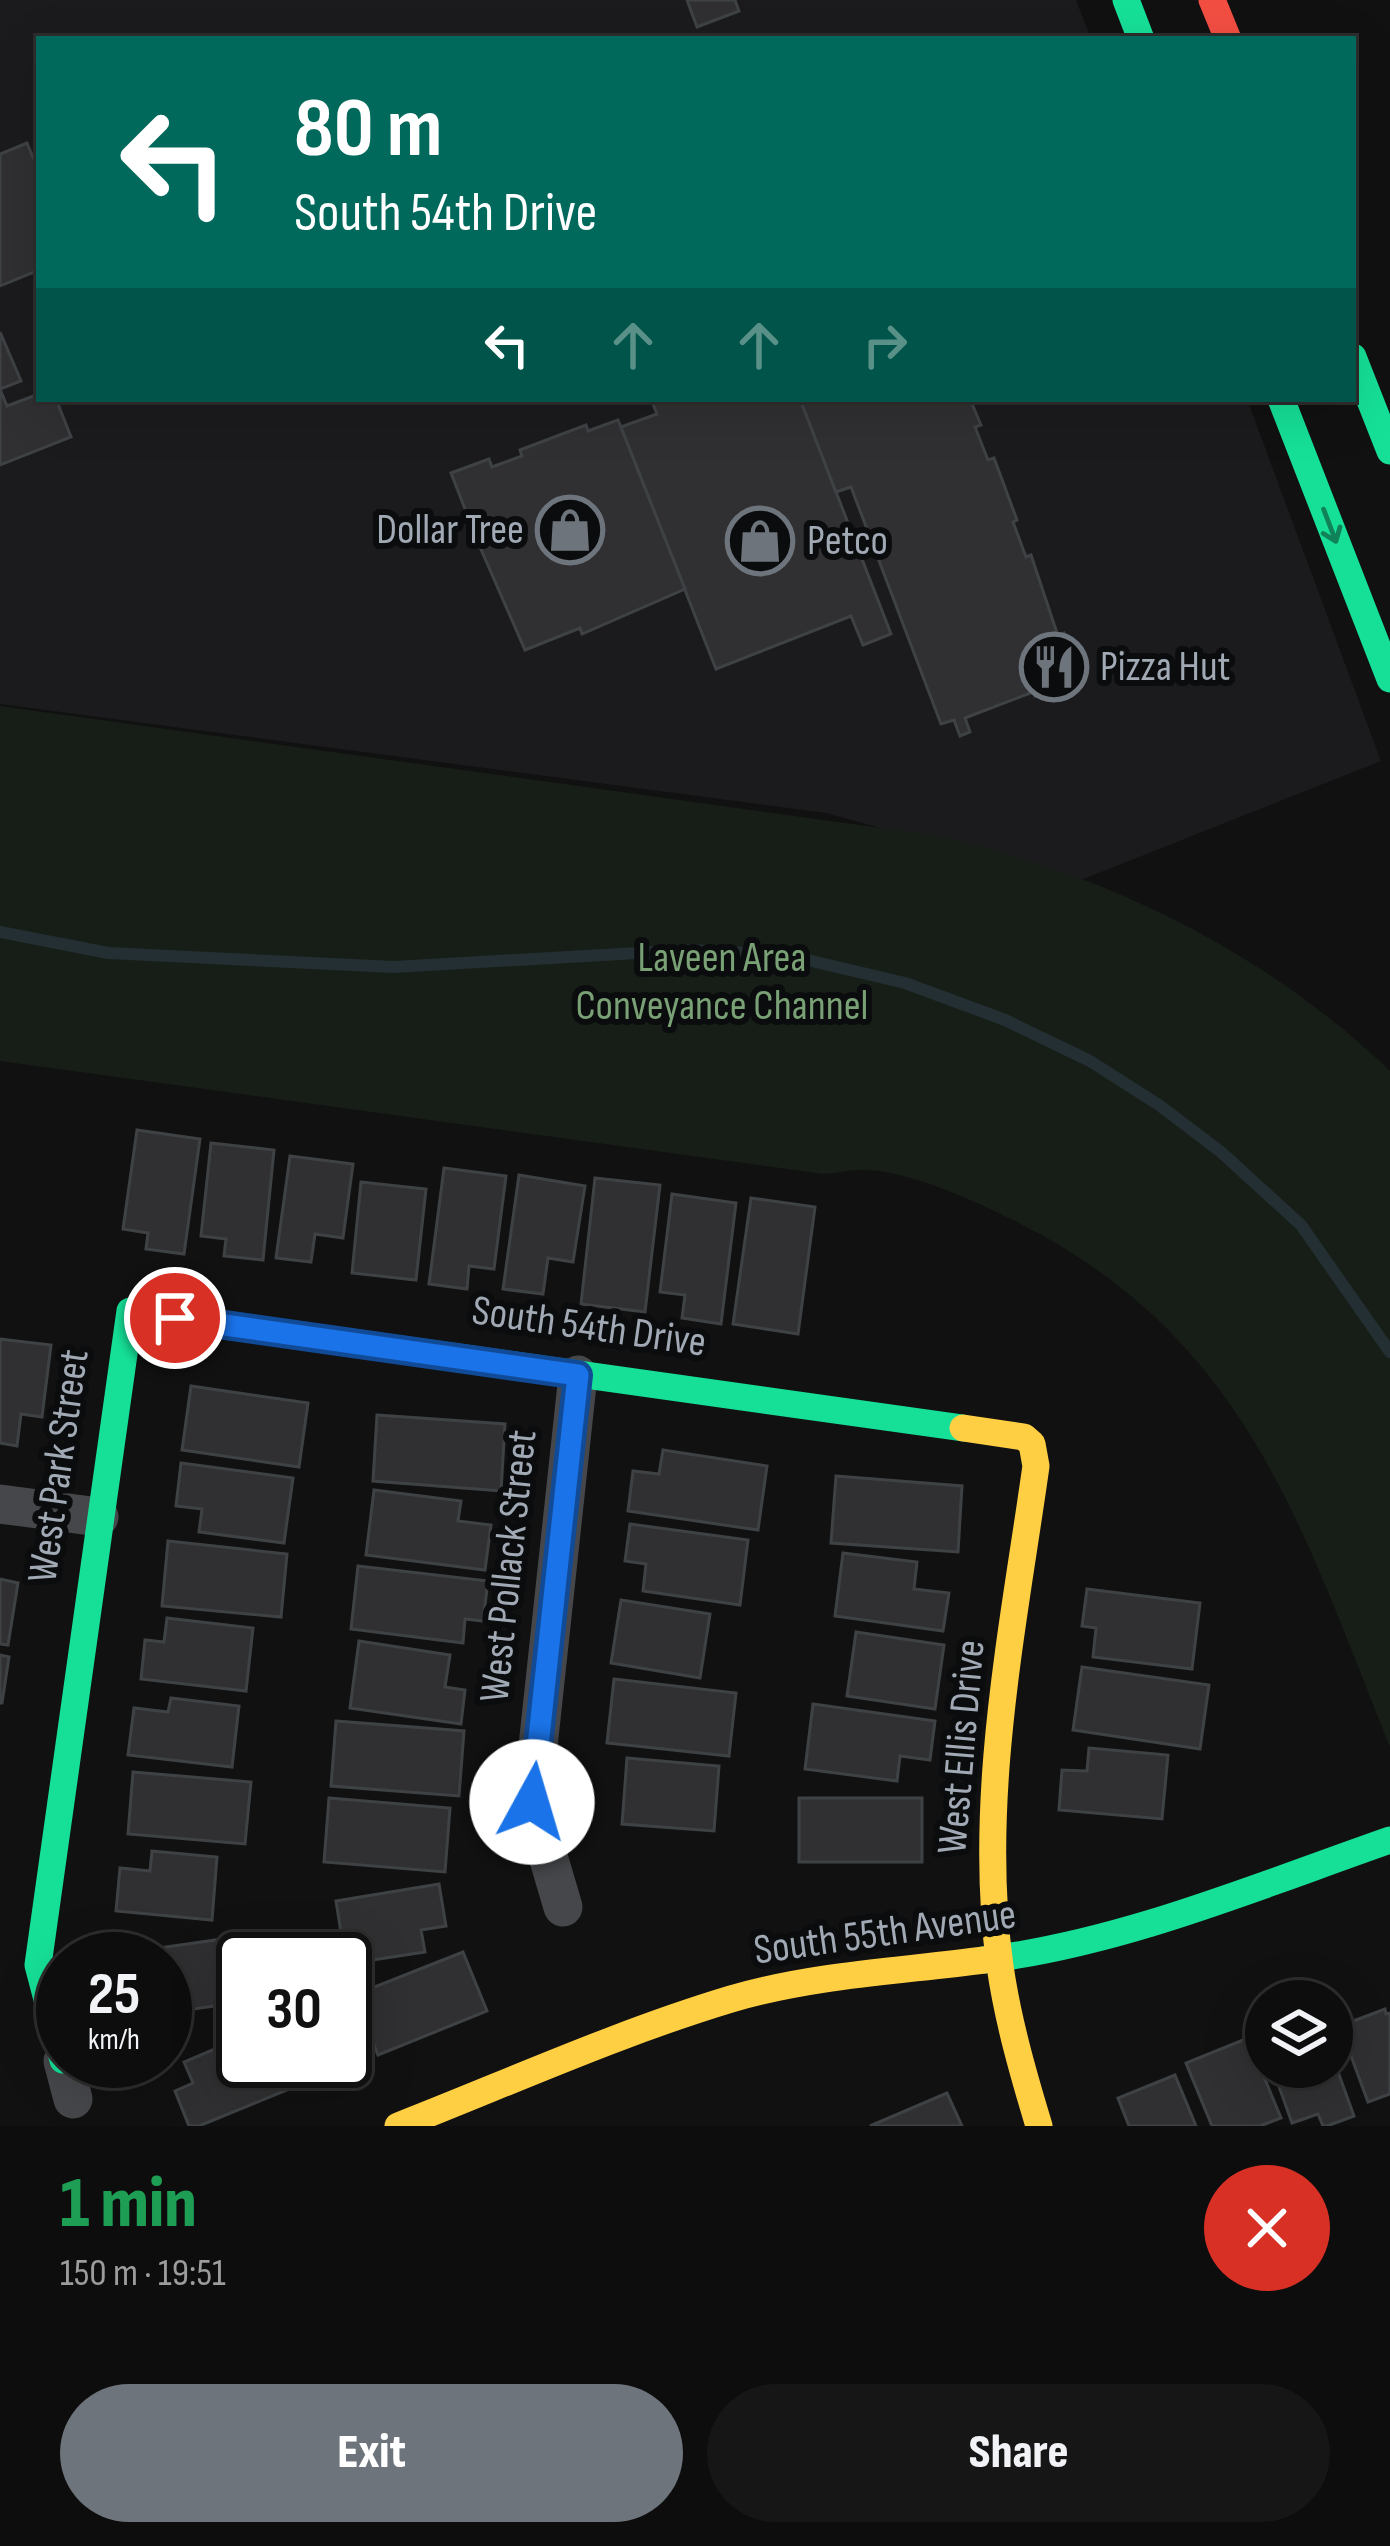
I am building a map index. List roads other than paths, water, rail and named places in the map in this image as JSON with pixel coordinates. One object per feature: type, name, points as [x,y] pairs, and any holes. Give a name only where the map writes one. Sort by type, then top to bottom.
[{"type":"street","points":[[1126,0],[1140,36]]},
{"type":"street","points":[[1212,0],[1227,36]]},
{"type":"street","points":[[1356,365],[1390,451]]},
{"type":"street","points":[[1282,402],[1388,667]]},
{"type":"street","name":"South 54th Drive","points":[[130,1312],[1016,1433],[1032,1444]]},
{"type":"street","name":"West Park Street","points":[[42,1932],[130,1312]]},
{"type":"street","name":"West Pollack Street","points":[[563,1907],[532,1802],[578,1375]]},
{"type":"street","name":"West Ellis Drive","points":[[1032,1444],[1036,1466],[994,1779],[992,1893],[998,1961],[1040,2126]]},
{"type":"street","points":[[0,1504],[99,1517]]},
{"type":"street","name":"South 55th Avenue","points":[[398,2126],[735,1998],[820,1981],[1043,1953],[1390,1840]]},
{"type":"waterway","points":[[0,932],[108,953],[394,967],[689,950],[786,955],[905,983],[1005,1020],[1090,1061],[1221,1152],[1301,1225],[1390,1352]]},
{"type":"place","name":"Dollar Tree","points":[[570,530]]},
{"type":"place","name":"Petco","points":[[760,541]]},
{"type":"place","name":"Pizza Hut","points":[[1054,667]]},
{"type":"park label","name":"Laveen Area Conveyance Channel","points":[[722,982]]}]
